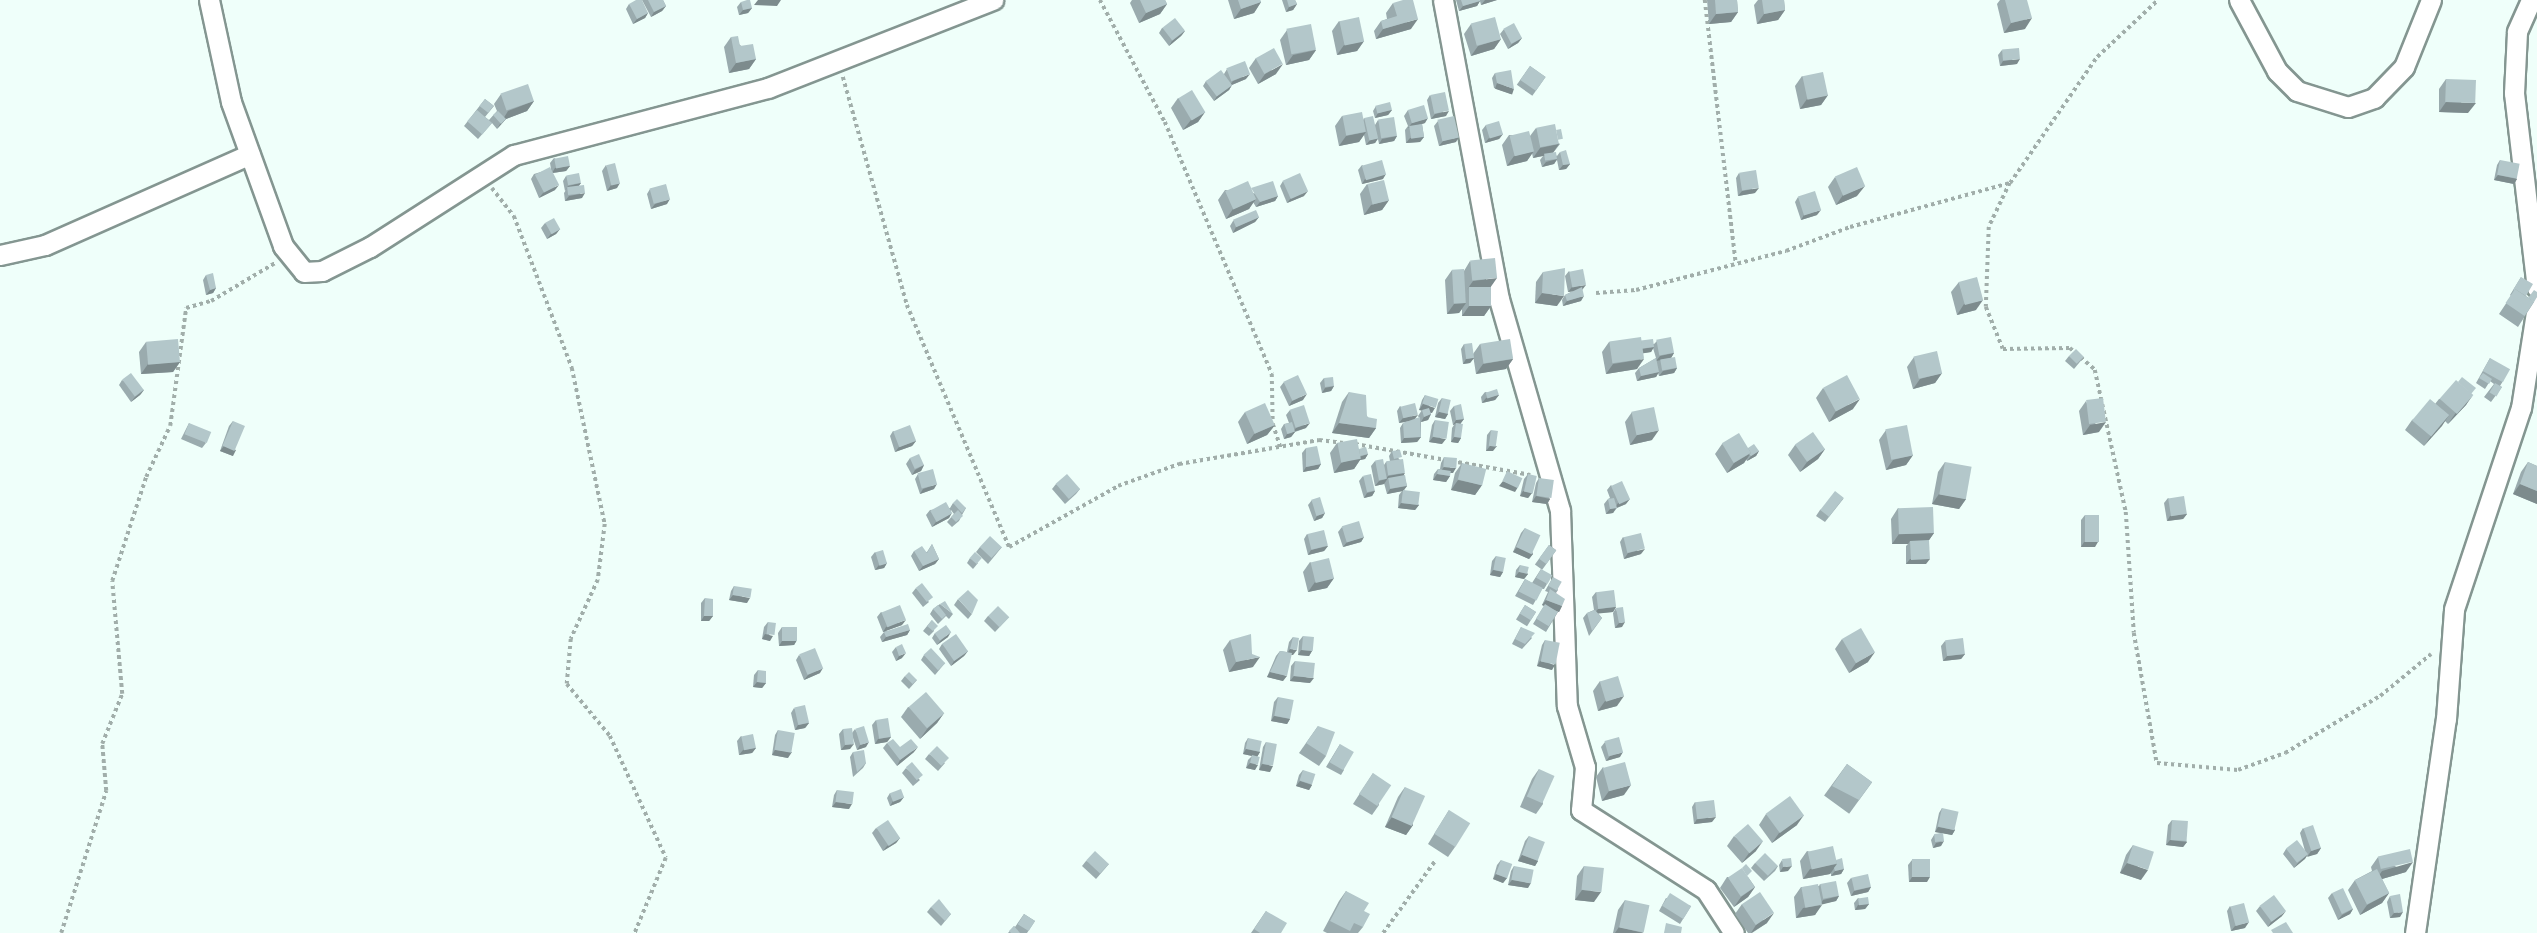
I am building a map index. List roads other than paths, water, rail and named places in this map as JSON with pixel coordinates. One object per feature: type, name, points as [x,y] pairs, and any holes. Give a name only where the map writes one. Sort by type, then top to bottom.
[{"type":"street","points":[[209,0],[231,102],[287,252],[304,272],[321,271],[370,247],[514,155],[686,113],[839,61],[993,0]]},
{"type":"street","points":[[1443,0],[1499,299],[1552,480],[1563,546],[1567,706],[1585,767],[1581,810],[1706,890],[1734,933]]},
{"type":"street","points":[[2239,0],[2291,84],[2348,107],[2374,98],[2404,67],[2431,0]]},
{"type":"street","points":[[2531,0],[2517,32],[2514,93],[2537,288]]},
{"type":"street","points":[[0,255],[45,245],[250,154]]},
{"type":"street","points":[[2415,933],[2444,732],[2449,640],[2472,542],[2521,408],[2537,306]]}]
